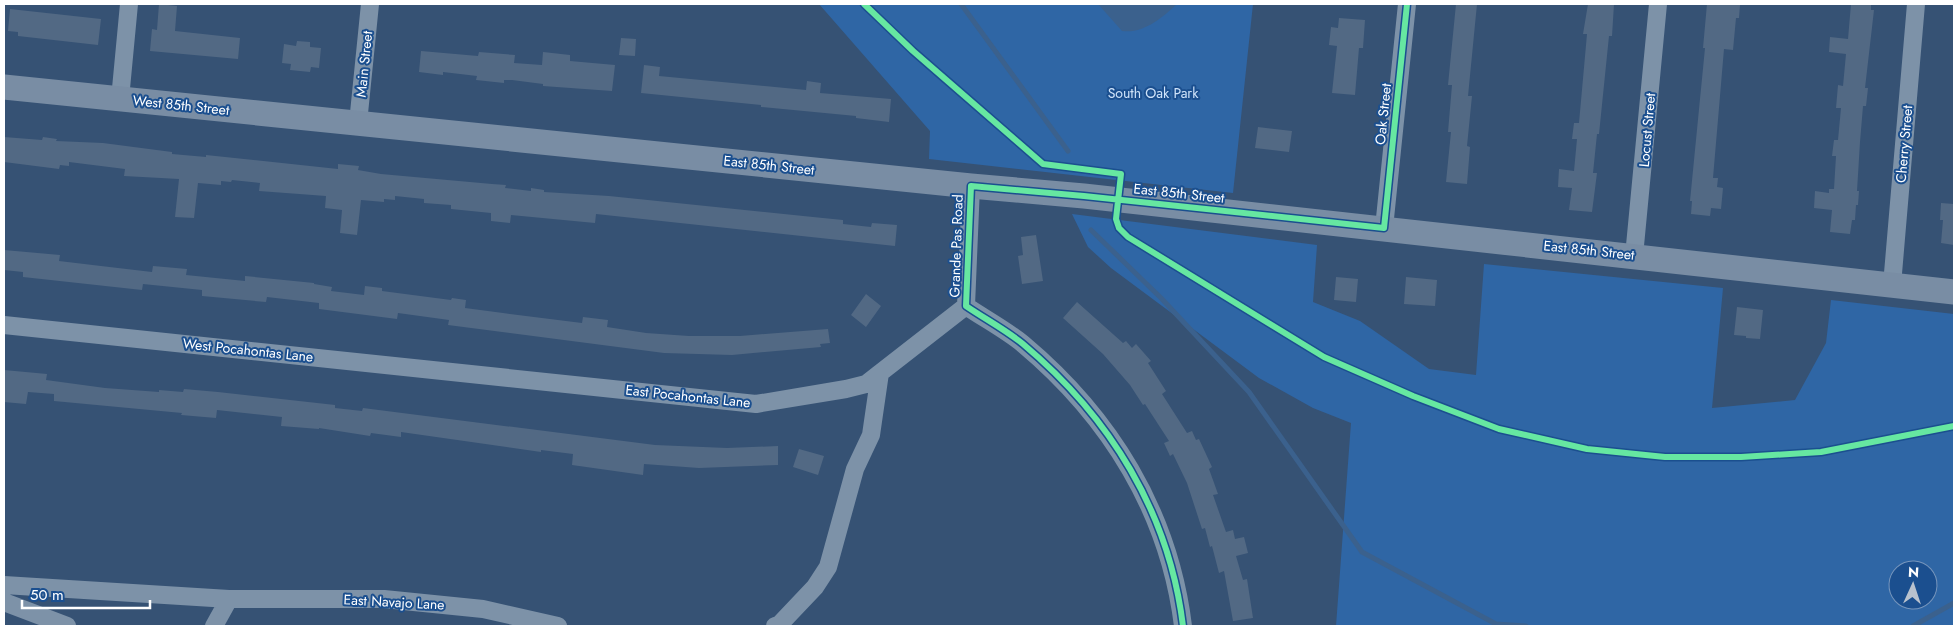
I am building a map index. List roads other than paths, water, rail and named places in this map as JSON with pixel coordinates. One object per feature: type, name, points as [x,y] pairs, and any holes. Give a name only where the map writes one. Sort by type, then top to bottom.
[{"type":"main road","name":"West 85th Street","points":[[4,87],[358,123]]},
{"type":"main road","name":"East 85th Street","points":[[358,123],[1084,196],[1954,292]]},
{"type":"street","points":[[120,99],[129,4]]},
{"type":"street","name":"Main Street","points":[[358,123],[370,4]]},
{"type":"street","name":"Oak Street","points":[[1384,228],[1407,4]]},
{"type":"street","name":"Locust Street","points":[[1634,256],[1658,4]]},
{"type":"street","name":"Cherry Street","points":[[1892,285],[1916,4]]},
{"type":"street","name":"Grande Pas Road","points":[[880,373],[966,306],[971,186]]},
{"type":"street","points":[[966,306],[1022,343],[1071,388],[1113,440],[1143,491],[1165,546],[1180,604],[1183,626]]},
{"type":"street","name":"West Pocahontas Lane","points":[[4,325],[491,376]]},
{"type":"street","points":[[775,626],[779,625],[815,587],[828,567],[855,469],[871,434],[880,373]]},
{"type":"street","name":"East Pocahontas Lane","points":[[491,376],[756,404],[846,390],[866,384],[880,373]]},
{"type":"street","name":"East Navajo Lane","points":[[4,585],[229,600],[384,599],[483,608],[558,626]]},
{"type":"street","points":[[214,626],[229,600]]},
{"type":"street","points":[[4,602],[67,626]]},
{"type":"waterway","points":[[961,4],[1068,151]]},
{"type":"waterway","points":[[1091,230],[1161,298],[1249,392],[1362,552],[1496,624],[1526,626]]},
{"type":"waterway","points":[[1913,626],[1954,603]]},
{"type":"park label","name":"South Oak Park","points":[[1153,93]]}]
